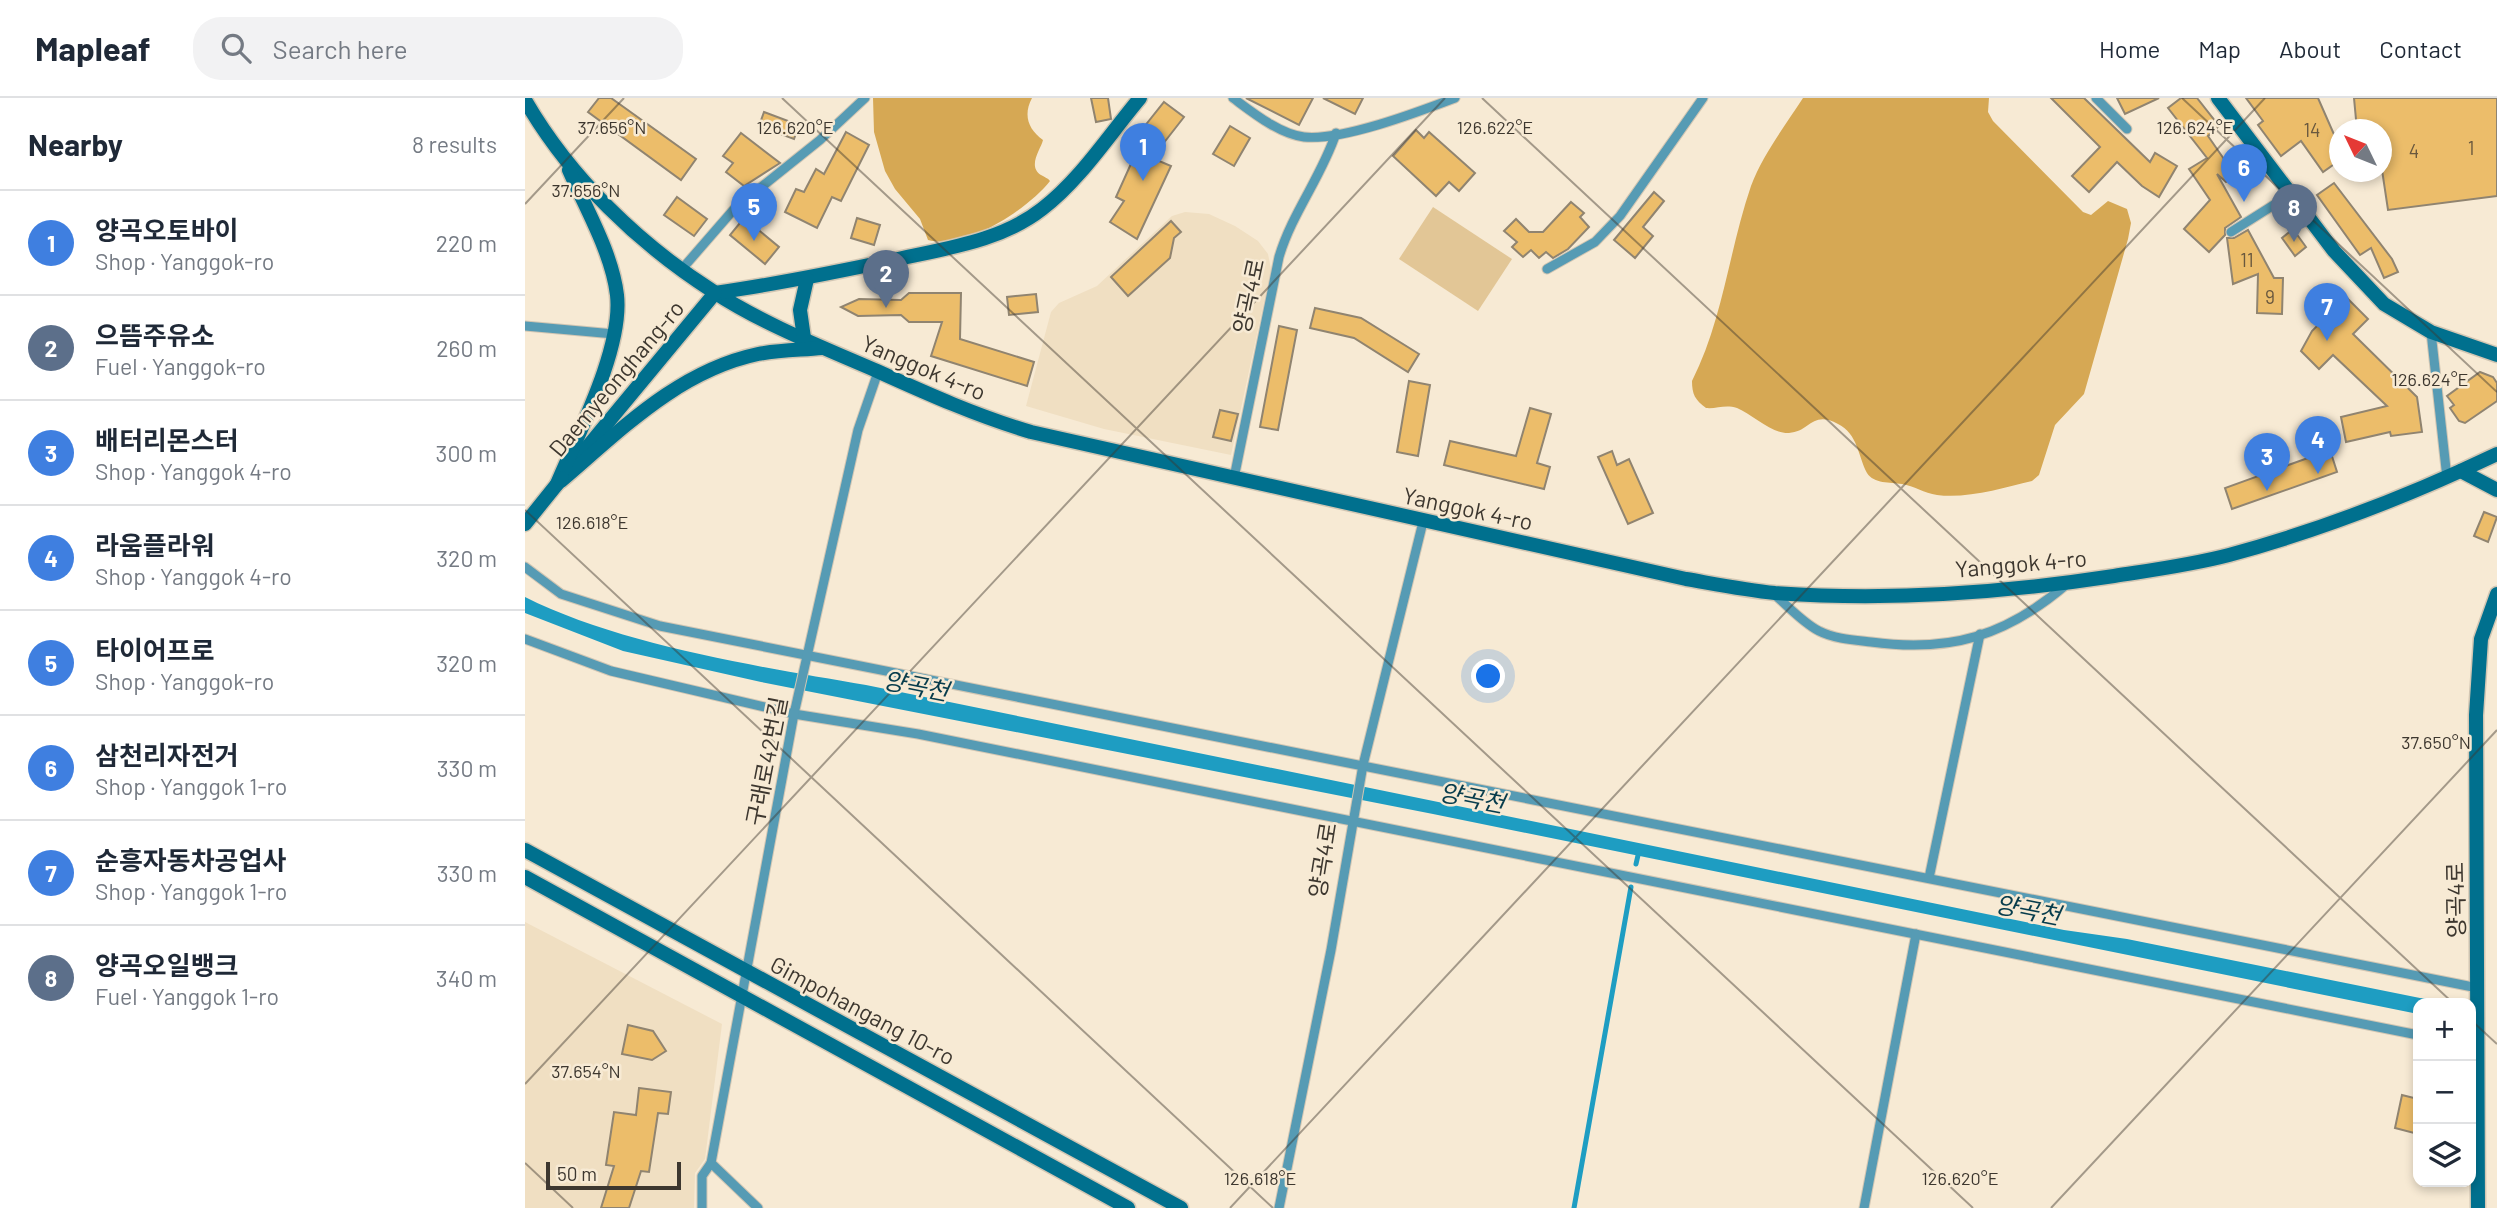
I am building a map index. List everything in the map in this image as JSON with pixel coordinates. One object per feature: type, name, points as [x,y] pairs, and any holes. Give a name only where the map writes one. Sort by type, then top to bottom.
[{"type":"street","points":[[715,293],[807,279],[966,244],[1013,228],[1043,209],[1065,188],[1140,98]]},
{"type":"street","points":[[2218,98],[2358,280],[2384,304],[2431,332],[2497,355]]},
{"type":"street","name":"Yanggok 4-ro","points":[[525,100],[565,162],[606,205],[715,293],[822,348],[985,418],[1031,432],[1686,579],[1772,592],[1933,593],[2069,583],[2227,556],[2297,535],[2447,478],[2497,454]]},
{"type":"street","points":[[557,484],[595,392],[614,334],[617,305],[614,280],[565,162]]},
{"type":"street","points":[[804,338],[800,310],[807,279]]},
{"type":"street","name":"Daemyeonghang-ro","points":[[525,524],[715,293]]},
{"type":"street","points":[[557,484],[652,404],[691,378],[758,354],[822,348]]},
{"type":"street","points":[[2461,471],[2497,490]]},
{"type":"street","name":"양곡4로","points":[[2476,1030],[2476,715],[2481,639],[2497,594]]},
{"type":"street","name":"Gimpohangang 10-ro","points":[[525,850],[1181,1208]]},
{"type":"street","name":"Gimpohangang 10-ro","points":[[525,877],[1128,1208]]},
{"type":"street","name":"양곡4로","points":[[2475,1061],[2478,1208]]},
{"type":"lane","points":[[682,269],[735,208],[820,140],[865,98]]},
{"type":"lane","points":[[1233,98],[1281,129],[1302,137],[1354,130],[1455,98]]},
{"type":"lane","points":[[1547,269],[1595,242],[1620,216],[1703,98]]},
{"type":"lane","points":[[2096,98],[2127,129]]},
{"type":"lane","name":"양곡4로","points":[[1234,478],[1281,249],[1289,228],[1326,160],[1336,133]]},
{"type":"lane","points":[[2231,233],[2291,194]]},
{"type":"lane","points":[[525,326],[614,334]]},
{"type":"lane","points":[[2431,332],[2447,478]]},
{"type":"lane","name":"구래로42번길","points":[[702,1208],[702,1176],[711,1163],[794,714],[858,430],[878,372]]},
{"type":"lane","name":"양곡4로","points":[[1279,1208],[1331,950],[1363,765],[1423,522]]},
{"type":"lane","points":[[525,567],[561,594],[647,622],[2478,988]]},
{"type":"lane","points":[[1772,592],[1817,630],[1844,638],[1916,648],[1938,647],[2032,613],[2069,583]]},
{"type":"lane","points":[[1929,878],[1980,634]]},
{"type":"lane","points":[[525,639],[611,671],[794,714],[918,734],[2413,1034]]},
{"type":"lane","points":[[1864,1208],[1916,934]]},
{"type":"lane","points":[[711,1163],[758,1208]]},
{"type":"shaded area","points":[[873,98],[1032,98],[1028,110],[1029,121],[1043,140],[1035,167],[1050,181],[1027,204],[977,234],[943,242],[928,240],[920,219],[895,189],[885,171],[874,132]]},
{"type":"shaded area","points":[[1803,98],[1989,98],[1988,112],[1993,121],[2083,212],[2091,215],[2108,201],[2127,209],[2131,223],[2128,239],[2084,394],[2055,425],[2039,475],[2032,481],[1985,492],[1949,496],[1878,481],[1867,473],[1850,433],[1838,424],[1822,419],[1796,432],[1783,432],[1737,408],[1706,408],[1695,396],[1692,381],[1711,334],[1751,186],[1768,151]]},
{"type":"shaded area","points":[[1433,207],[1512,259],[1478,311],[1399,259]]},
{"type":"shaded area","points":[[1185,212],[1209,214],[1258,241],[1268,254],[1271,269],[1231,455],[1104,429],[1026,406],[1051,312],[1059,303],[1097,286],[1172,216]]},
{"type":"shaded area","points":[[525,922],[722,1024],[705,1159],[695,1173],[694,1208],[525,1208]]},
{"type":"water","points":[[525,597],[604,628],[737,662],[866,685],[2064,930],[2127,939],[2420,998],[2413,998],[2413,1013],[1433,814],[761,682],[623,651],[525,613]]},
{"type":"building","points":[[599,98],[611,98],[696,159],[681,180],[588,112]]},
{"type":"building","points":[[1091,98],[1108,98],[1111,119],[1096,122]]},
{"type":"building","points":[[1246,98],[1313,98],[1299,125]]},
{"type":"building","points":[[1323,98],[1363,98],[1355,114]]},
{"type":"building","points":[[2051,98],[2084,98],[2150,162],[2155,153],[2177,166],[2159,197],[2142,186],[2117,162],[2089,192],[2072,176],[2100,147]]},
{"type":"building","points":[[2117,98],[2159,98],[2125,114]]},
{"type":"building","points":[[2181,98],[2197,98],[2219,126],[2208,136],[2235,175],[2226,182],[2217,174],[2241,217],[2225,228],[2225,235],[2209,252],[2184,229],[2210,200],[2189,169],[2207,158],[2168,108]]},
{"type":"building","points":[[2246,98],[2318,98],[2329,123],[2329,168],[2323,172],[2301,141],[2281,156],[2258,125],[2263,121]]},
{"type":"building","points":[[2354,98],[2497,98],[2497,196],[2388,210],[2384,182],[2392,182],[2392,119],[2356,119]]},
{"type":"building","points":[[1164,102],[1184,117],[1152,158],[1171,166],[1137,239],[1110,222],[1124,201],[1116,197],[1144,135],[1140,132]]},
{"type":"building","points":[[764,112],[799,125],[794,139],[759,126]]},
{"type":"building","points":[[1230,126],[1250,138],[1234,166],[1213,154]]},
{"type":"building","points":[[1416,130],[1424,138],[1429,132],[1475,173],[1459,191],[1449,182],[1436,196],[1393,156]]},
{"type":"building","points":[[846,132],[869,145],[841,201],[832,197],[817,228],[785,212],[796,189],[804,192],[816,169],[824,174]]},
{"type":"building","points":[[741,133],[780,163],[744,186],[726,172],[733,163],[723,156]]},
{"type":"building","points":[[2334,183],[2392,259],[2398,272],[2384,278],[2371,248],[2360,255],[2317,195]]},
{"type":"building","points":[[1654,192],[1664,201],[1643,227],[1653,236],[1635,258],[1614,240]]},
{"type":"building","points":[[677,197],[707,219],[694,236],[664,215]]},
{"type":"building","points":[[1571,202],[1584,213],[1580,217],[1589,227],[1568,249],[1553,258],[1546,252],[1539,258],[1531,250],[1523,257],[1512,247],[1517,242],[1504,231],[1516,219],[1529,232],[1543,232]]},
{"type":"building","points":[[744,218],[779,247],[765,264],[730,235]]},
{"type":"building","points":[[857,218],[880,225],[874,245],[851,238]]},
{"type":"building","points":[[1171,221],[1181,232],[1174,238],[1170,258],[1128,296],[1111,277]]},
{"type":"building","points":[[2293,229],[2306,247],[2295,256],[2282,238]]},
{"type":"building","points":[[2248,230],[2274,278],[2283,278],[2282,314],[2257,313],[2258,274],[2233,284],[2227,238],[2234,238]]},
{"type":"building","points":[[909,293],[961,293],[960,339],[1034,362],[1027,386],[931,356],[942,322],[909,322],[901,315],[858,316],[841,307],[859,299],[901,300]]},
{"type":"building","points":[[1036,294],[1038,312],[1009,315],[1007,297]]},
{"type":"building","points":[[2346,297],[2368,319],[2353,334],[2417,397],[2422,432],[2391,436],[2390,432],[2346,442],[2341,417],[2387,406],[2333,355],[2319,369],[2301,351],[2312,331]]},
{"type":"building","points":[[1315,308],[1361,318],[1419,354],[1408,372],[1354,338],[1310,328]]},
{"type":"building","points":[[1279,326],[1297,330],[1278,430],[1260,427]]},
{"type":"building","points":[[2480,372],[2493,377],[2497,383],[2497,401],[2465,423],[2459,421],[2450,408],[2454,405],[2447,396]]},
{"type":"building","points":[[1409,381],[1430,385],[1418,456],[1397,452]]},
{"type":"building","points":[[1530,408],[1551,414],[1537,463],[1550,467],[1544,489],[1444,465],[1450,441],[1516,456]]},
{"type":"building","points":[[1220,410],[1238,414],[1231,441],[1213,437]]},
{"type":"building","points":[[2330,450],[2337,472],[2232,509],[2225,488]]},
{"type":"building","points":[[1612,451],[1617,465],[1629,459],[1653,513],[1628,524],[1598,457]]},
{"type":"building","points":[[2484,512],[2497,517],[2488,542],[2474,536]]},
{"type":"building","points":[[628,1025],[653,1031],[666,1051],[652,1060],[622,1054]]},
{"type":"building","points":[[639,1088],[671,1092],[668,1114],[658,1113],[649,1172],[641,1171],[629,1208],[601,1208],[614,1166],[606,1165],[614,1112],[636,1115]]},
{"type":"building","points":[[2402,1095],[2413,1098],[2413,1133],[2395,1128]]},
{"type":"waterway","points":[[1636,864],[1639,851]]},
{"type":"waterway","points":[[1574,1208],[1631,887]]},
{"type":"place","name":"양곡오토바이","points":[[1143,181]]},
{"type":"place","name":"삼천리자전거","points":[[2244,202]]},
{"type":"place","name":"타이어프로","points":[[754,241]]},
{"type":"place","name":"양곡오일뱅크","points":[[2294,242]]},
{"type":"place","name":"으뜸주유소","points":[[886,308]]},
{"type":"place","name":"순흥자동차공업사","points":[[2327,341]]},
{"type":"place","name":"라움플라워","points":[[2318,474]]},
{"type":"place","name":"배터리몬스터","points":[[2267,491]]},
{"type":"water label","name":"양곡천","points":[[916,685]]},
{"type":"water label","name":"양곡천","points":[[1472,797]]},
{"type":"water label","name":"양곡천","points":[[2028,909]]}]
